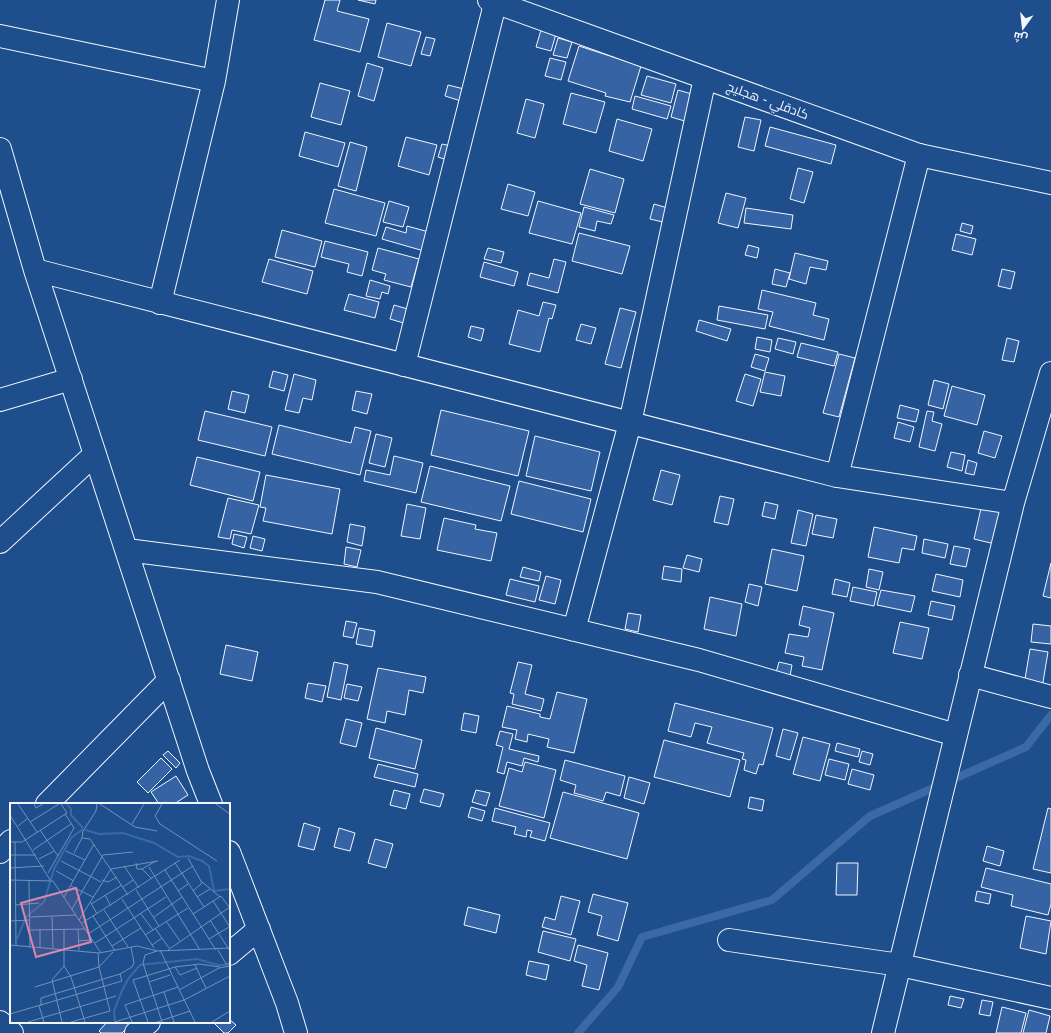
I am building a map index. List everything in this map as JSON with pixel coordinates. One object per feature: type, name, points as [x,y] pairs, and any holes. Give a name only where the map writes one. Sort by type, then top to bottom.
[{"type":"street","points":[[160,302],[214,81],[228,0]]},
{"type":"street","points":[[404,365],[493,1]]},
{"type":"street","name":"كادقلي - هجليج","points":[[493,1],[919,156],[1051,183]]},
{"type":"street","points":[[0,36],[214,81]]},
{"type":"street","points":[[574,630],[630,423],[705,78]]},
{"type":"street","points":[[837,476],[919,156]]},
{"type":"street","points":[[1,157],[34,270],[127,550],[198,771],[211,803]]},
{"type":"street","points":[[34,270],[837,476],[1013,503]]},
{"type":"street","points":[[883,1033],[1013,503],[1051,373]]},
{"type":"street","points":[[0,400],[71,379]]},
{"type":"street","points":[[0,542],[95,454]]},
{"type":"street","points":[[127,550],[377,582],[699,660],[956,735]]},
{"type":"street","points":[[970,675],[1051,697]]},
{"type":"street","points":[[49,803],[169,680]]},
{"type":"street","points":[[0,852],[10,842]]},
{"type":"street","points":[[230,855],[259,929],[296,1033]]},
{"type":"street","points":[[230,953],[259,929]]},
{"type":"street","points":[[730,940],[900,965],[1051,998]]},
{"type":"street","points":[[0,1022],[12,1033]]},
{"type":"street","points":[[136,1033],[148,1023]]},
{"type":"building","points":[[325,0],[340,0],[337,11],[369,19],[360,52],[314,40]]},
{"type":"building","points":[[358,0],[376,0],[375,4]]},
{"type":"building","points":[[387,23],[421,32],[411,66],[378,57]]},
{"type":"building","points":[[541,30],[556,34],[551,51],[536,47]]},
{"type":"building","points":[[426,37],[435,39],[430,56],[421,54]]},
{"type":"building","points":[[558,38],[572,42],[567,58],[553,55]]},
{"type":"building","points":[[579,46],[641,66],[630,102],[605,96],[606,93],[568,81]]},
{"type":"building","points":[[550,58],[566,62],[561,80],[545,76]]},
{"type":"building","points":[[367,63],[383,68],[374,101],[358,96]]},
{"type":"building","points":[[647,76],[676,84],[671,103],[641,95]]},
{"type":"building","points":[[320,83],[350,91],[341,125],[311,117]]},
{"type":"building","points":[[448,85],[464,89],[461,101],[445,96]]},
{"type":"building","points":[[678,90],[695,95],[688,122],[671,117]]},
{"type":"building","points":[[571,93],[605,102],[596,133],[563,124]]},
{"type":"building","points":[[635,96],[671,106],[667,119],[632,109]]},
{"type":"building","points":[[526,99],[544,104],[535,138],[517,133]]},
{"type":"building","points":[[745,117],[761,120],[754,151],[738,147]]},
{"type":"building","points":[[617,119],[652,129],[643,161],[609,151]]},
{"type":"building","points":[[770,127],[836,145],[831,164],[765,146]]},
{"type":"building","points":[[305,132],[345,143],[338,167],[299,156]]},
{"type":"building","points":[[406,137],[437,145],[429,175],[398,166]]},
{"type":"building","points":[[350,142],[367,147],[356,191],[338,186]]},
{"type":"building","points":[[442,144],[451,146],[447,160],[438,157]]},
{"type":"building","points":[[798,168],[813,172],[804,203],[790,199]]},
{"type":"building","points":[[590,169],[624,179],[615,213],[580,204]]},
{"type":"building","points":[[508,184],[535,192],[528,216],[501,209]]},
{"type":"building","points":[[334,189],[385,203],[376,236],[325,223]]},
{"type":"building","points":[[726,193],[746,198],[738,228],[718,223]]},
{"type":"building","points":[[389,201],[409,207],[403,227],[383,222]]},
{"type":"building","points":[[538,201],[581,213],[572,244],[529,233]]},
{"type":"building","points":[[654,204],[671,209],[667,223],[650,219]]},
{"type":"building","points":[[584,207],[614,215],[611,224],[597,221],[595,231],[579,227]]},
{"type":"building","points":[[746,208],[793,215],[791,229],[744,223]]},
{"type":"building","points":[[962,223],[973,226],[971,234],[960,231]]},
{"type":"building","points":[[407,226],[429,232],[424,251],[382,239],[386,227],[406,233]]},
{"type":"building","points":[[282,230],[322,241],[315,267],[275,257]]},
{"type":"building","points":[[579,233],[630,246],[622,274],[572,261]]},
{"type":"building","points":[[956,234],[976,239],[972,255],[952,250]]},
{"type":"building","points":[[325,241],[368,252],[362,276],[347,272],[349,264],[321,257]]},
{"type":"building","points":[[748,245],[759,248],[757,258],[745,255]]},
{"type":"building","points":[[378,248],[419,259],[411,287],[384,280],[386,274],[372,270]]},
{"type":"building","points":[[488,248],[504,252],[501,263],[484,259]]},
{"type":"building","points":[[795,253],[828,261],[826,270],[810,267],[806,284],[789,279]]},
{"type":"building","points":[[269,259],[313,271],[307,294],[262,282]]},
{"type":"building","points":[[554,259],[566,262],[558,293],[527,285],[530,273],[549,278]]},
{"type":"building","points":[[484,262],[518,272],[514,286],[480,277]]},
{"type":"building","points":[[775,269],[790,273],[786,287],[772,284]]},
{"type":"building","points":[[1002,269],[1015,272],[1011,289],[998,286]]},
{"type":"building","points":[[370,280],[390,286],[388,294],[382,292],[380,299],[366,296]]},
{"type":"building","points":[[762,290],[816,303],[813,315],[829,319],[824,340],[769,326],[773,312],[758,309]]},
{"type":"building","points":[[349,294],[379,302],[375,318],[344,310]]},
{"type":"building","points":[[543,302],[556,305],[552,319],[549,318],[540,352],[509,344],[518,310],[539,316]]},
{"type":"building","points":[[394,305],[411,310],[407,324],[390,319]]},
{"type":"building","points":[[719,306],[768,315],[765,329],[717,320]]},
{"type":"building","points":[[620,308],[636,312],[621,368],[605,364]]},
{"type":"building","points":[[699,320],[731,329],[727,341],[696,331]]},
{"type":"building","points":[[581,324],[596,328],[591,344],[576,340]]},
{"type":"building","points":[[471,326],[484,329],[481,341],[468,337]]},
{"type":"building","points":[[757,337],[772,340],[770,352],[755,349]]},
{"type":"building","points":[[778,338],[796,342],[793,354],[775,349]]},
{"type":"building","points":[[1007,338],[1019,341],[1014,362],[1002,360]]},
{"type":"building","points":[[801,343],[838,352],[834,366],[797,357]]},
{"type":"building","points":[[755,354],[769,358],[765,371],[751,367]]},
{"type":"building","points":[[839,354],[855,358],[839,417],[823,413]]},
{"type":"building","points":[[273,371],[288,375],[284,391],[269,387]]},
{"type":"building","points":[[765,372],[785,376],[781,396],[760,392]]},
{"type":"building","points":[[294,374],[316,380],[312,400],[303,398],[299,413],[285,410]]},
{"type":"building","points":[[745,374],[761,379],[753,406],[736,401]]},
{"type":"building","points":[[934,380],[949,384],[943,409],[928,405]]},
{"type":"building","points":[[952,386],[985,395],[977,425],[944,416]]},
{"type":"building","points":[[232,391],[249,395],[245,413],[228,409]]},
{"type":"building","points":[[356,391],[372,394],[367,414],[352,410]]},
{"type":"building","points":[[900,405],[919,410],[916,422],[897,418]]},
{"type":"building","points":[[441,410],[529,431],[518,476],[431,455]]},
{"type":"building","points":[[205,411],[272,427],[265,456],[198,440]]},
{"type":"building","points":[[927,411],[934,412],[932,421],[942,424],[935,451],[919,447]]},
{"type":"building","points":[[898,422],[914,427],[910,442],[894,438]]},
{"type":"building","points":[[279,425],[351,443],[355,427],[371,431],[360,475],[272,454]]},
{"type":"building","points":[[984,431],[1002,436],[995,458],[978,453]]},
{"type":"building","points":[[376,434],[392,438],[385,467],[369,463]]},
{"type":"building","points":[[535,436],[600,452],[591,491],[526,476]]},
{"type":"building","points":[[951,452],[965,455],[962,471],[947,467]]},
{"type":"building","points":[[394,456],[423,463],[416,493],[364,481],[366,470],[390,475]]},
{"type":"building","points":[[197,457],[260,472],[253,501],[190,485]]},
{"type":"building","points":[[968,460],[977,463],[974,475],[965,473]]},
{"type":"building","points":[[430,466],[510,486],[501,521],[421,502]]},
{"type":"building","points":[[661,470],[680,475],[672,505],[653,500]]},
{"type":"building","points":[[266,475],[340,489],[332,534],[263,521],[266,508],[260,507]]},
{"type":"building","points":[[519,481],[591,499],[583,532],[511,514]]},
{"type":"building","points":[[720,496],[734,499],[728,525],[714,522]]},
{"type":"building","points":[[228,498],[259,505],[251,534],[232,530],[230,539],[218,537]]},
{"type":"building","points":[[765,502],[778,505],[775,519],[762,516]]},
{"type":"building","points":[[407,504],[426,508],[420,539],[401,536]]},
{"type":"building","points":[[982,504],[1003,509],[995,544],[974,539]]},
{"type":"building","points":[[798,510],[813,514],[806,546],[791,543]]},
{"type":"building","points":[[816,515],[837,519],[833,538],[812,534]]},
{"type":"building","points":[[444,518],[476,525],[475,529],[497,533],[491,561],[437,550]]},
{"type":"building","points":[[350,524],[365,527],[362,546],[347,542]]},
{"type":"building","points":[[874,527],[917,536],[914,550],[902,548],[899,563],[868,557]]},
{"type":"building","points":[[234,534],[247,537],[244,548],[232,544]]},
{"type":"building","points":[[253,536],[265,539],[262,551],[250,548]]},
{"type":"building","points":[[924,539],[948,544],[945,558],[922,553]]},
{"type":"building","points":[[954,546],[970,549],[966,567],[950,564]]},
{"type":"building","points":[[346,547],[361,550],[357,567],[344,564]]},
{"type":"building","points":[[772,549],[804,556],[797,591],[765,584]]},
{"type":"building","points":[[687,555],[702,559],[699,572],[683,568]]},
{"type":"building","points":[[1051,563],[1051,598],[1043,596]]},
{"type":"building","points":[[664,566],[682,569],[681,582],[662,579]]},
{"type":"building","points":[[523,567],[541,572],[539,581],[520,577]]},
{"type":"building","points":[[869,569],[883,572],[879,590],[866,587]]},
{"type":"building","points":[[936,574],[963,580],[960,597],[932,591]]},
{"type":"building","points":[[546,576],[561,580],[555,604],[539,600]]},
{"type":"building","points":[[510,579],[539,586],[535,602],[506,595]]},
{"type":"building","points":[[835,579],[850,583],[847,597],[832,594]]},
{"type":"building","points":[[749,584],[762,587],[758,606],[745,602]]},
{"type":"building","points":[[853,587],[877,592],[874,606],[850,601]]},
{"type":"building","points":[[881,590],[915,596],[911,612],[877,605]]},
{"type":"building","points":[[710,597],[742,604],[736,636],[704,629]]},
{"type":"building","points":[[931,601],[955,606],[952,620],[928,615]]},
{"type":"building","points":[[803,606],[834,613],[822,670],[802,666],[804,657],[785,653],[789,634],[808,637],[810,628],[799,625]]},
{"type":"building","points":[[628,613],[641,615],[638,632],[625,629]]},
{"type":"building","points":[[346,621],[357,623],[353,638],[343,636]]},
{"type":"building","points":[[900,622],[929,628],[922,659],[893,653]]},
{"type":"building","points":[[1033,624],[1051,626],[1051,644],[1031,642]]},
{"type":"building","points":[[359,628],[375,631],[372,647],[356,644]]},
{"type":"building","points":[[226,645],[258,652],[252,681],[220,674]]},
{"type":"building","points":[[1030,649],[1048,652],[1042,688],[1024,685]]},
{"type":"building","points":[[334,662],[348,665],[341,700],[327,697]]},
{"type":"building","points":[[518,662],[532,665],[525,694],[544,699],[541,711],[512,704],[514,694],[510,693]]},
{"type":"building","points":[[779,662],[792,665],[790,676],[776,673]]},
{"type":"building","points":[[378,668],[426,677],[423,693],[409,690],[405,715],[387,711],[385,723],[367,719]]},
{"type":"building","points":[[308,683],[326,686],[322,702],[305,698]]},
{"type":"building","points":[[347,684],[362,687],[358,701],[344,698]]},
{"type":"building","points":[[557,692],[587,699],[574,753],[547,747],[549,739],[528,734],[527,742],[515,739],[517,730],[502,727],[507,706],[540,714],[540,717],[550,719]]},
{"type":"building","points":[[675,703],[773,728],[763,765],[759,764],[756,774],[744,770],[746,760],[742,759],[744,753],[707,743],[712,727],[695,723],[691,737],[668,731]]},
{"type":"building","points":[[464,713],[479,716],[476,733],[461,730]]},
{"type":"building","points":[[346,719],[362,723],[356,747],[340,743]]},
{"type":"building","points":[[376,728],[422,740],[415,769],[369,758]]},
{"type":"building","points":[[783,729],[798,733],[790,760],[776,756]]},
{"type":"building","points":[[500,731],[513,734],[509,749],[539,756],[538,762],[524,758],[522,766],[507,762],[504,774],[497,772],[503,747],[496,745]]},
{"type":"building","points":[[803,737],[830,744],[820,781],[793,774]]},
{"type":"building","points":[[664,740],[740,760],[730,797],[654,777]]},
{"type":"building","points":[[837,743],[860,749],[858,757],[835,751]]},
{"type":"building","points":[[168,751],[180,763],[176,768],[163,755]]},
{"type":"building","points":[[862,751],[873,754],[870,765],[859,762]]},
{"type":"building","points":[[161,758],[172,769],[148,793],[137,782]]},
{"type":"building","points":[[829,759],[849,764],[845,780],[825,775]]},
{"type":"building","points":[[565,760],[625,776],[620,796],[606,792],[603,801],[574,793],[576,785],[560,780]]},
{"type":"building","points":[[525,762],[556,770],[544,818],[499,806],[509,768],[522,772]]},
{"type":"building","points":[[378,764],[418,774],[415,787],[374,777]]},
{"type":"building","points":[[852,769],[874,775],[870,790],[848,784]]},
{"type":"building","points":[[176,776],[188,795],[176,803],[158,803],[151,792]]},
{"type":"building","points":[[629,777],[650,783],[644,804],[624,798]]},
{"type":"building","points":[[424,789],[444,794],[440,807],[420,802]]},
{"type":"building","points":[[394,790],[410,794],[406,809],[390,805]]},
{"type":"building","points":[[476,790],[490,793],[486,806],[472,802]]},
{"type":"building","points":[[563,792],[639,813],[627,859],[550,838]]},
{"type":"building","points":[[750,797],[764,800],[762,811],[748,808]]},
{"type":"building","points":[[471,807],[485,811],[482,821],[468,817]]},
{"type":"building","points":[[495,808],[550,823],[545,841],[530,837],[532,831],[527,830],[526,837],[514,834],[516,827],[492,821]]},
{"type":"building","points":[[1048,808],[1051,809],[1051,873],[1033,869]]},
{"type":"building","points":[[304,823],[320,828],[314,850],[298,846]]},
{"type":"building","points":[[339,828],[355,833],[350,851],[334,847]]},
{"type":"building","points":[[375,839],[393,844],[386,868],[368,863]]},
{"type":"building","points":[[987,846],[1004,851],[1000,866],[983,861]]},
{"type":"building","points":[[837,863],[858,863],[857,895],[836,895]]},
{"type":"building","points":[[986,868],[1051,884],[1051,904],[1048,915],[1011,906],[1013,895],[981,887]]},
{"type":"building","points":[[977,891],[991,894],[989,904],[975,901]]},
{"type":"building","points":[[593,894],[628,903],[618,941],[597,935],[602,916],[588,912]]},
{"type":"building","points":[[561,896],[580,901],[571,935],[542,927],[545,917],[555,920]]},
{"type":"building","points":[[468,907],[500,915],[496,933],[464,925]]},
{"type":"building","points":[[1026,916],[1051,921],[1046,954],[1020,948]]},
{"type":"building","points":[[543,931],[576,939],[570,961],[538,952]]},
{"type":"building","points":[[578,945],[608,953],[599,990],[582,986],[587,965],[574,961]]},
{"type":"building","points":[[529,961],[549,965],[546,980],[526,975]]},
{"type":"building","points":[[950,996],[964,999],[961,1008],[948,1005]]},
{"type":"building","points":[[982,1000],[993,1002],[990,1016],[979,1014]]},
{"type":"building","points":[[1002,1007],[1026,1013],[1021,1033],[996,1033]]},
{"type":"building","points":[[1029,1010],[1050,1016],[1046,1033],[1023,1033]]},
{"type":"building","points":[[230,1020],[236,1025],[228,1033],[224,1033],[214,1023],[230,1023]]},
{"type":"building","points":[[106,1023],[132,1023],[122,1033],[101,1033],[99,1031]]},
{"type":"waterway","points":[[578,1033],[618,987],[642,937],[772,900],[870,816],[1026,747],[1051,715]]}]
